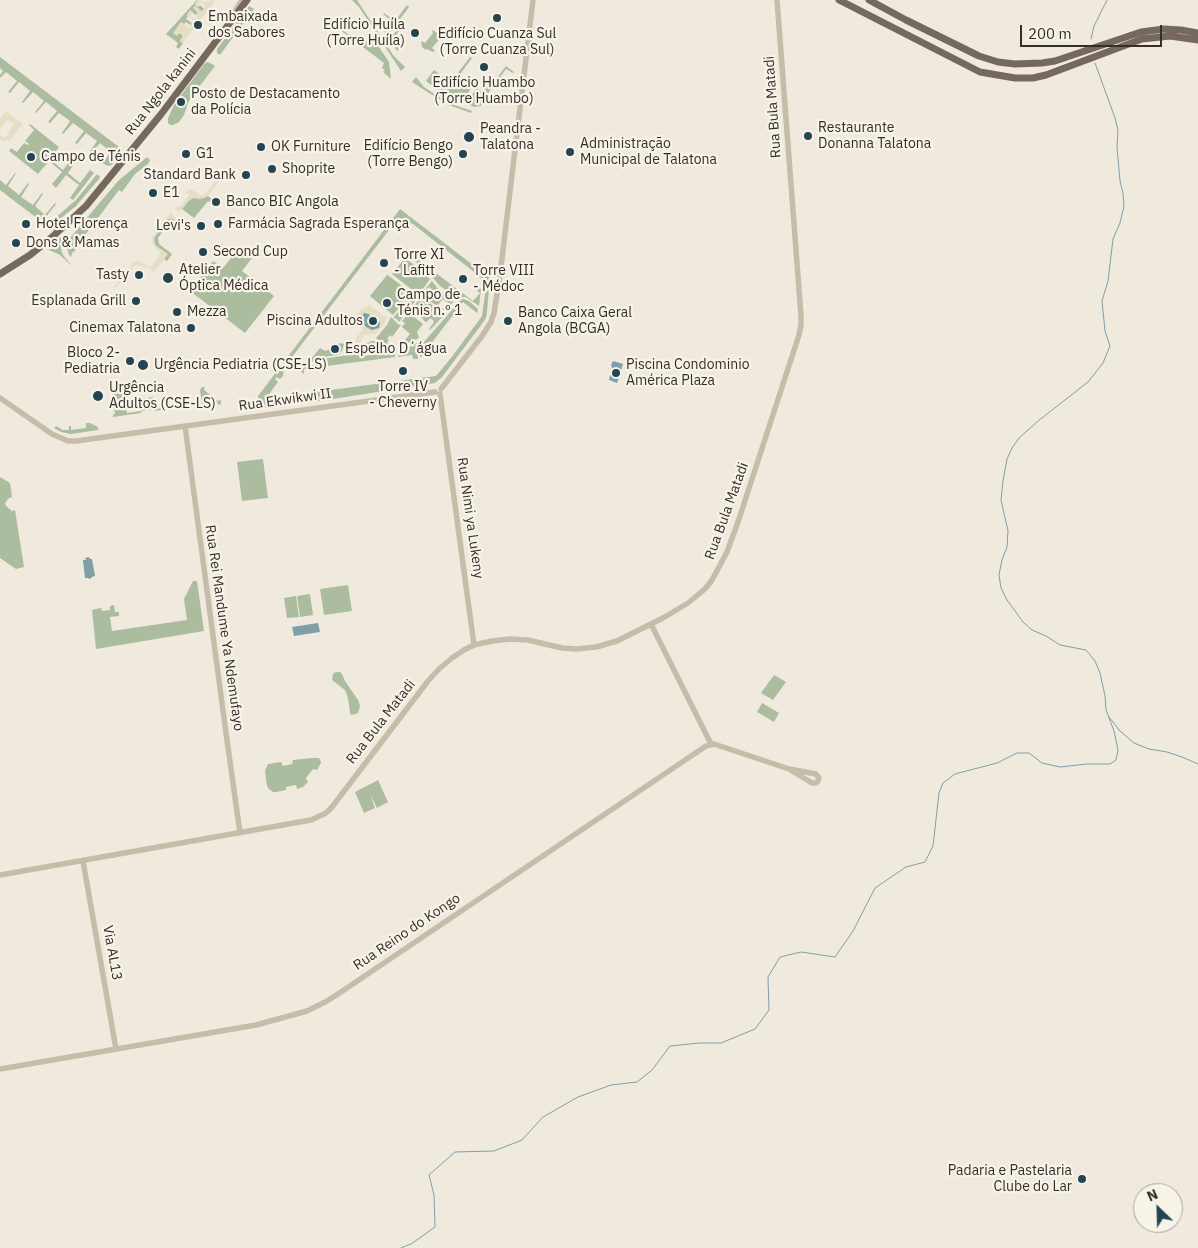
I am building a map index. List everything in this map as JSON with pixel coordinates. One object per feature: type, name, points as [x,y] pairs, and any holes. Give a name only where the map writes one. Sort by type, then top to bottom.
[{"type":"main road","name":"Rua Ngola kanini","points":[[0,274],[30,255],[86,206],[162,113],[247,0]]},
{"type":"main road","points":[[840,0],[847,0]]},
{"type":"main road","points":[[840,0],[980,72],[1021,78],[1046,75],[1072,66],[1142,32],[1164,29],[1198,33]]},
{"type":"main road","points":[[869,0],[986,59],[998,62],[1031,64],[1055,61],[1123,42],[1155,37],[1181,37],[1198,40]]},
{"type":"main road","points":[[980,72],[987,69],[986,59]]},
{"type":"street","points":[[225,28],[242,0]]},
{"type":"street","points":[[439,392],[482,336],[491,322],[494,313],[533,0]]},
{"type":"street","name":"Rua Bula Matadi","points":[[1,875],[311,820],[326,813],[332,807],[428,681],[439,669],[464,650],[492,641],[510,639],[528,640],[562,648],[596,648],[617,641],[678,610],[697,596],[712,580],[727,552],[738,522],[799,336],[801,316],[778,0]]},
{"type":"street","name":"Rua Ekwikwi II","points":[[0,398],[52,434],[68,440],[85,440],[439,392]]},
{"type":"street","name":"Rua Nimi ya Lukeny","points":[[439,392],[474,646]]},
{"type":"street","name":"Rua Rei Mandume Ya Ndemufayo","points":[[185,426],[240,833]]},
{"type":"street","points":[[651,624],[711,744],[789,769]]},
{"type":"street","name":"Rua Reino do Kongo","points":[[0,1069],[256,1025],[299,1014],[318,1006],[693,754],[711,744]]},
{"type":"street","name":"Via AL13","points":[[83,861],[116,1049]]},
{"type":"green space","points":[[197,0],[195,5],[198,7],[200,5],[204,9],[202,12],[195,6],[198,12],[196,15],[190,11],[186,19],[192,23],[190,25],[186,22],[184,24],[181,22],[178,27],[186,32],[185,34],[181,31],[179,33],[183,36],[180,41],[183,43],[179,49],[176,47],[178,43],[166,34]]},
{"type":"green space","points":[[352,0],[357,0],[393,55],[405,67],[401,71],[359,7]]},
{"type":"green space","points":[[407,5],[409,7],[391,31],[394,34],[398,29],[400,30],[393,39],[403,46],[397,51],[378,21],[380,18],[391,26],[394,23],[383,14],[395,21]]},
{"type":"green space","points":[[249,6],[254,9],[220,55],[217,53],[217,49]]},
{"type":"green space","points":[[336,25],[360,43],[364,44],[371,35],[389,62],[391,79],[383,72],[385,70],[382,68],[384,63]]},
{"type":"green space","points":[[433,30],[438,34],[439,32],[441,33],[438,38],[440,35],[442,36],[432,48],[435,51],[433,52],[422,47],[421,41],[425,43],[433,33]]},
{"type":"green space","points":[[0,57],[123,150],[112,165],[108,166],[102,163],[111,152],[100,143],[89,153],[97,141],[86,133],[77,144],[75,143],[84,131],[73,123],[63,134],[70,121],[59,113],[50,123],[48,122],[57,111],[46,102],[36,113],[44,101],[33,92],[23,103],[30,91],[19,82],[10,93],[8,92],[17,81],[6,72],[0,78],[3,71],[0,68]]},
{"type":"green space","points":[[470,57],[472,58],[458,77],[472,87],[461,103],[445,95],[426,81],[434,70],[451,82]]},
{"type":"green space","points":[[207,62],[215,66],[192,96],[179,122],[170,125],[168,118],[174,105]]},
{"type":"green space","points":[[506,66],[514,72],[506,69],[484,99],[486,101],[484,104],[474,107],[466,103],[476,89],[483,92],[494,77],[497,78]]},
{"type":"green space","points":[[416,77],[424,87],[436,95],[449,103],[472,111],[471,113],[449,105],[412,82]]},
{"type":"green space","points":[[30,124],[59,147],[50,159],[63,170],[73,157],[77,160],[68,173],[80,183],[90,170],[94,173],[73,200],[70,198],[79,185],[66,175],[56,188],[52,184],[62,172],[49,161],[38,174],[9,151],[11,148],[17,152],[24,143],[29,144],[25,141],[34,130]]},
{"type":"green space","points":[[147,157],[150,160],[148,164],[135,174],[122,192],[119,190],[79,243],[81,245],[72,253],[71,257],[67,248],[70,238],[118,181]]},
{"type":"green space","points":[[15,173],[8,186],[19,195],[29,184],[21,197],[33,205],[42,193],[35,206],[45,215],[56,204],[42,222],[0,190],[0,180],[6,185]]},
{"type":"green space","points":[[97,174],[100,177],[99,179],[76,206],[60,219],[55,231],[47,225],[76,200]]},
{"type":"green space","points":[[208,196],[213,200],[211,203],[208,201],[194,218],[182,209],[190,199]]},
{"type":"green space","points":[[400,209],[490,278],[486,318],[442,377],[435,383],[304,402],[303,397],[308,393],[436,376],[482,316],[486,287],[483,279],[413,224],[406,221],[396,224],[389,230],[284,367],[283,376],[280,379],[277,377],[275,379],[278,382],[267,397],[268,408],[265,408],[264,403],[259,403],[258,396]]},
{"type":"green space","points":[[170,218],[178,223],[177,225],[174,222],[169,223],[158,238],[159,244],[172,254],[167,261],[164,259],[167,254],[155,245],[154,238]]},
{"type":"green space","points":[[66,233],[62,239],[61,249],[63,255],[72,266],[60,255],[47,249]]},
{"type":"green space","points":[[239,248],[252,258],[242,271],[274,296],[245,333],[190,291],[213,261],[223,268]]},
{"type":"green space","points":[[404,249],[473,301],[480,293],[477,291],[479,288],[481,289],[479,306],[466,297],[456,300],[427,271],[406,254]]},
{"type":"green space","points":[[405,258],[424,272],[430,279],[420,293],[415,289],[411,289],[392,274]]},
{"type":"green space","points":[[387,275],[411,293],[393,315],[370,296]]},
{"type":"green space","points":[[432,281],[453,302],[446,311],[439,308],[444,309],[448,303],[443,299],[437,306],[430,301],[436,293],[429,287],[422,293]]},
{"type":"green space","points":[[414,292],[419,296],[399,322],[394,317]]},
{"type":"green space","points":[[421,297],[445,314],[430,330],[434,322],[433,320],[430,318],[427,322],[424,321],[411,310]]},
{"type":"green space","points":[[463,299],[469,301],[478,309],[477,313],[463,302],[420,358],[420,349],[423,343],[456,303]]},
{"type":"green space","points":[[409,313],[423,324],[417,332],[419,338],[402,346],[410,334],[402,327],[405,323],[402,321]]},
{"type":"green space","points":[[391,317],[401,325],[392,337],[390,335],[387,339],[389,340],[387,343],[396,351],[388,351],[384,348],[386,345],[383,345],[376,338]]},
{"type":"green space","points":[[372,341],[379,343],[378,345],[383,347],[382,351],[361,353],[356,351],[357,348],[365,343]]},
{"type":"green space","points":[[419,343],[418,359],[413,359],[412,355],[398,357],[399,353]]},
{"type":"green space","points":[[338,344],[344,344],[342,351],[337,355],[323,357],[307,364],[320,348],[325,351],[335,348],[330,351],[332,354],[336,353],[341,348],[338,345],[336,348]]},
{"type":"green space","points":[[354,354],[362,356],[395,354],[395,357],[304,369],[304,374],[301,372],[304,367],[316,364],[323,359]]},
{"type":"green space","points":[[123,384],[127,413],[141,411],[141,413],[113,417],[115,414],[111,385]]},
{"type":"green space","points":[[202,387],[205,387],[204,390],[218,401],[221,400],[221,404],[218,405],[217,402],[205,404],[205,407],[202,405],[200,390]]},
{"type":"green space","points":[[153,397],[155,409],[169,407],[169,409],[155,411],[154,409],[141,411],[140,399]]},
{"type":"green space","points":[[86,423],[98,427],[98,430],[71,434],[54,428],[56,426],[63,430],[69,430],[69,426],[71,426],[71,430],[86,428]]},
{"type":"green space","points":[[263,459],[268,498],[242,501],[237,462]]},
{"type":"green space","points":[[0,477],[10,483],[12,497],[5,503],[12,511],[15,510],[24,567],[16,569],[0,558]]},
{"type":"green space","points":[[193,581],[197,581],[204,631],[96,649],[92,610],[101,608],[102,611],[110,610],[110,606],[114,605],[115,612],[119,612],[119,616],[110,617],[112,631],[187,620],[184,599]]},
{"type":"green space","points":[[348,585],[352,611],[324,615],[320,589]]},
{"type":"green space","points":[[310,594],[313,615],[300,617],[297,596]]},
{"type":"green space","points":[[296,596],[299,617],[287,618],[284,598]]},
{"type":"green space","points":[[336,672],[342,674],[358,700],[360,706],[358,713],[351,715],[345,690],[332,680],[333,674]]},
{"type":"green space","points":[[774,675],[786,682],[773,700],[761,693]]},
{"type":"green space","points":[[762,703],[779,713],[774,722],[757,712]]},
{"type":"green space","points":[[320,759],[321,763],[317,770],[313,769],[306,778],[308,782],[303,787],[297,789],[296,785],[276,792],[269,789],[265,771],[268,764],[281,762],[283,766],[292,764],[293,760]]},
{"type":"green space","points":[[378,780],[388,802],[377,808],[370,794],[375,808],[364,813],[355,792]]},
{"type":"shaded area","points":[[198,0],[205,3],[211,0],[215,1],[183,43],[180,41],[183,36],[179,33],[177,36],[173,33],[181,22],[189,28],[195,21],[187,15],[190,10],[193,12],[190,16],[196,19],[198,17],[196,15],[197,12],[193,8],[195,6],[202,11],[204,9],[205,6],[200,2],[198,7],[195,4]]},
{"type":"shaded area","points":[[6,111],[23,124],[9,141],[5,142],[0,139],[0,134],[2,137],[6,137],[14,123],[7,120],[0,129],[0,119]]},
{"type":"shaded area","points":[[230,177],[230,179],[218,182],[208,196],[199,199],[193,198],[179,212],[175,209],[175,207],[181,206],[190,194],[185,194],[188,190],[190,189],[203,196],[218,178]]},
{"type":"shaded area","points":[[171,212],[183,224],[180,227],[173,219],[168,219],[153,240],[155,245],[168,254],[154,272],[147,267],[134,266],[116,288],[114,287],[134,262],[139,261],[150,267],[159,256],[160,252],[152,243],[152,238]]},
{"type":"shaded area","points":[[370,305],[385,317],[387,315],[385,323],[375,334],[364,335],[361,342],[356,343],[354,341],[363,329],[357,325],[354,328],[356,316]]},
{"type":"water","name":"Piscina Adultos","points":[[364,313],[369,314],[371,319],[378,320],[380,323],[379,328],[372,330],[363,323],[358,322],[358,318]]},
{"type":"water","name":"Piscina Condominio América Plaza","points":[[613,361],[623,364],[617,383],[609,380],[613,370],[611,365]]},
{"type":"water","points":[[89,557],[92,559],[95,576],[90,579],[85,578],[83,560]]},
{"type":"water","points":[[318,623],[320,632],[294,636],[292,627]]},
{"type":"waterway","points":[[1091,39],[1094,26],[1107,0]]},
{"type":"waterway","points":[[401,1248],[411,1244],[435,1227],[434,1195],[429,1175],[455,1152],[494,1151],[522,1140],[543,1117],[578,1097],[611,1085],[637,1082],[652,1070],[670,1046],[721,1043],[755,1029],[769,1010],[768,977],[780,957],[801,952],[835,957],[853,931],[875,888],[906,867],[925,862],[933,846],[939,793],[943,783],[955,774],[997,763],[1017,753],[1029,753],[1042,763],[1060,767],[1110,764],[1116,760],[1118,750],[1114,731],[1106,710],[1100,673],[1095,661],[1086,650],[1060,645],[1032,630],[1023,622],[1007,600],[1001,588],[999,575],[1007,547],[1008,531],[1001,500],[1007,459],[1012,448],[1019,438],[1038,421],[1088,382],[1103,363],[1110,346],[1105,331],[1102,301],[1108,281],[1113,239],[1120,223],[1124,206],[1117,147],[1118,130],[1095,63]]},
{"type":"waterway","points":[[1109,717],[1120,731],[1134,743],[1149,749],[1167,752],[1198,764]]},
{"type":"place","name":"Edifício Cuanza Sul (Torre Cuanza Sul)","points":[[497,18]]},
{"type":"place","name":"Embaixada dos Sabores","points":[[198,25]]},
{"type":"place","name":"Edifício Huíla (Torre Huíla)","points":[[415,33]]},
{"type":"place","name":"Edifício Huambo (Torre Huambo)","points":[[484,67]]},
{"type":"place","name":"Posto de Destacamento da Polícia","points":[[181,102]]},
{"type":"place","name":"Restaurante Donanna Talatona","points":[[808,136]]},
{"type":"place","name":"Peandra - Talatona","points":[[469,137]]},
{"type":"place","name":"OK Furniture","points":[[261,147]]},
{"type":"place","name":"Administração Municipal de Talatona","points":[[570,152]]},
{"type":"place","name":"G1","points":[[186,154]]},
{"type":"place","name":"Edifício Bengo (Torre Bengo)","points":[[463,154]]},
{"type":"place","name":"Campo de Ténis","points":[[31,157]]},
{"type":"place","name":"Shoprite","points":[[272,169]]},
{"type":"place","name":"Standard Bank","points":[[246,175]]},
{"type":"place","name":"E1","points":[[153,193]]},
{"type":"place","name":"Banco BIC Angola","points":[[216,202]]},
{"type":"place","name":"Hotel Florença","points":[[26,224]]},
{"type":"place","name":"Farmácia Sagrada Esperança","points":[[218,224]]},
{"type":"place","name":"Levi's","points":[[201,226]]},
{"type":"place","name":"Dons & Mamas","points":[[16,243]]},
{"type":"place","name":"Second Cup","points":[[203,252]]},
{"type":"place","name":"Torre XI - Lafitt","points":[[384,263]]},
{"type":"place","name":"Tasty","points":[[139,275]]},
{"type":"place","name":"Atelier Óptica Médica","points":[[168,278]]},
{"type":"place","name":"Torre VIII - Médoc","points":[[463,279]]},
{"type":"place","name":"Esplanada Grill","points":[[136,301]]},
{"type":"place","name":"Campo de Ténis n.º 1","points":[[387,303]]},
{"type":"place","name":"Mezza","points":[[177,312]]},
{"type":"place","name":"Piscina Adultos","points":[[373,321]]},
{"type":"place","name":"Banco Caixa Geral Angola (BCGA)","points":[[508,321]]},
{"type":"place","name":"Cinemax Talatona","points":[[191,328]]},
{"type":"place","name":"Espelho D´água","points":[[335,349]]},
{"type":"place","name":"Bloco 2- Pediatria","points":[[130,361]]},
{"type":"place","name":"Urgência Pediatria (CSE-LS)","points":[[143,365]]},
{"type":"place","name":"Torre IV - Cheverny","points":[[403,371]]},
{"type":"place","name":"Piscina Condominio América Plaza","points":[[616,373]]},
{"type":"place","name":"Urgência Adultos (CSE-LS)","points":[[98,396]]},
{"type":"place","name":"Padaria e Pastelaria Clube do Lar","points":[[1082,1179]]}]
